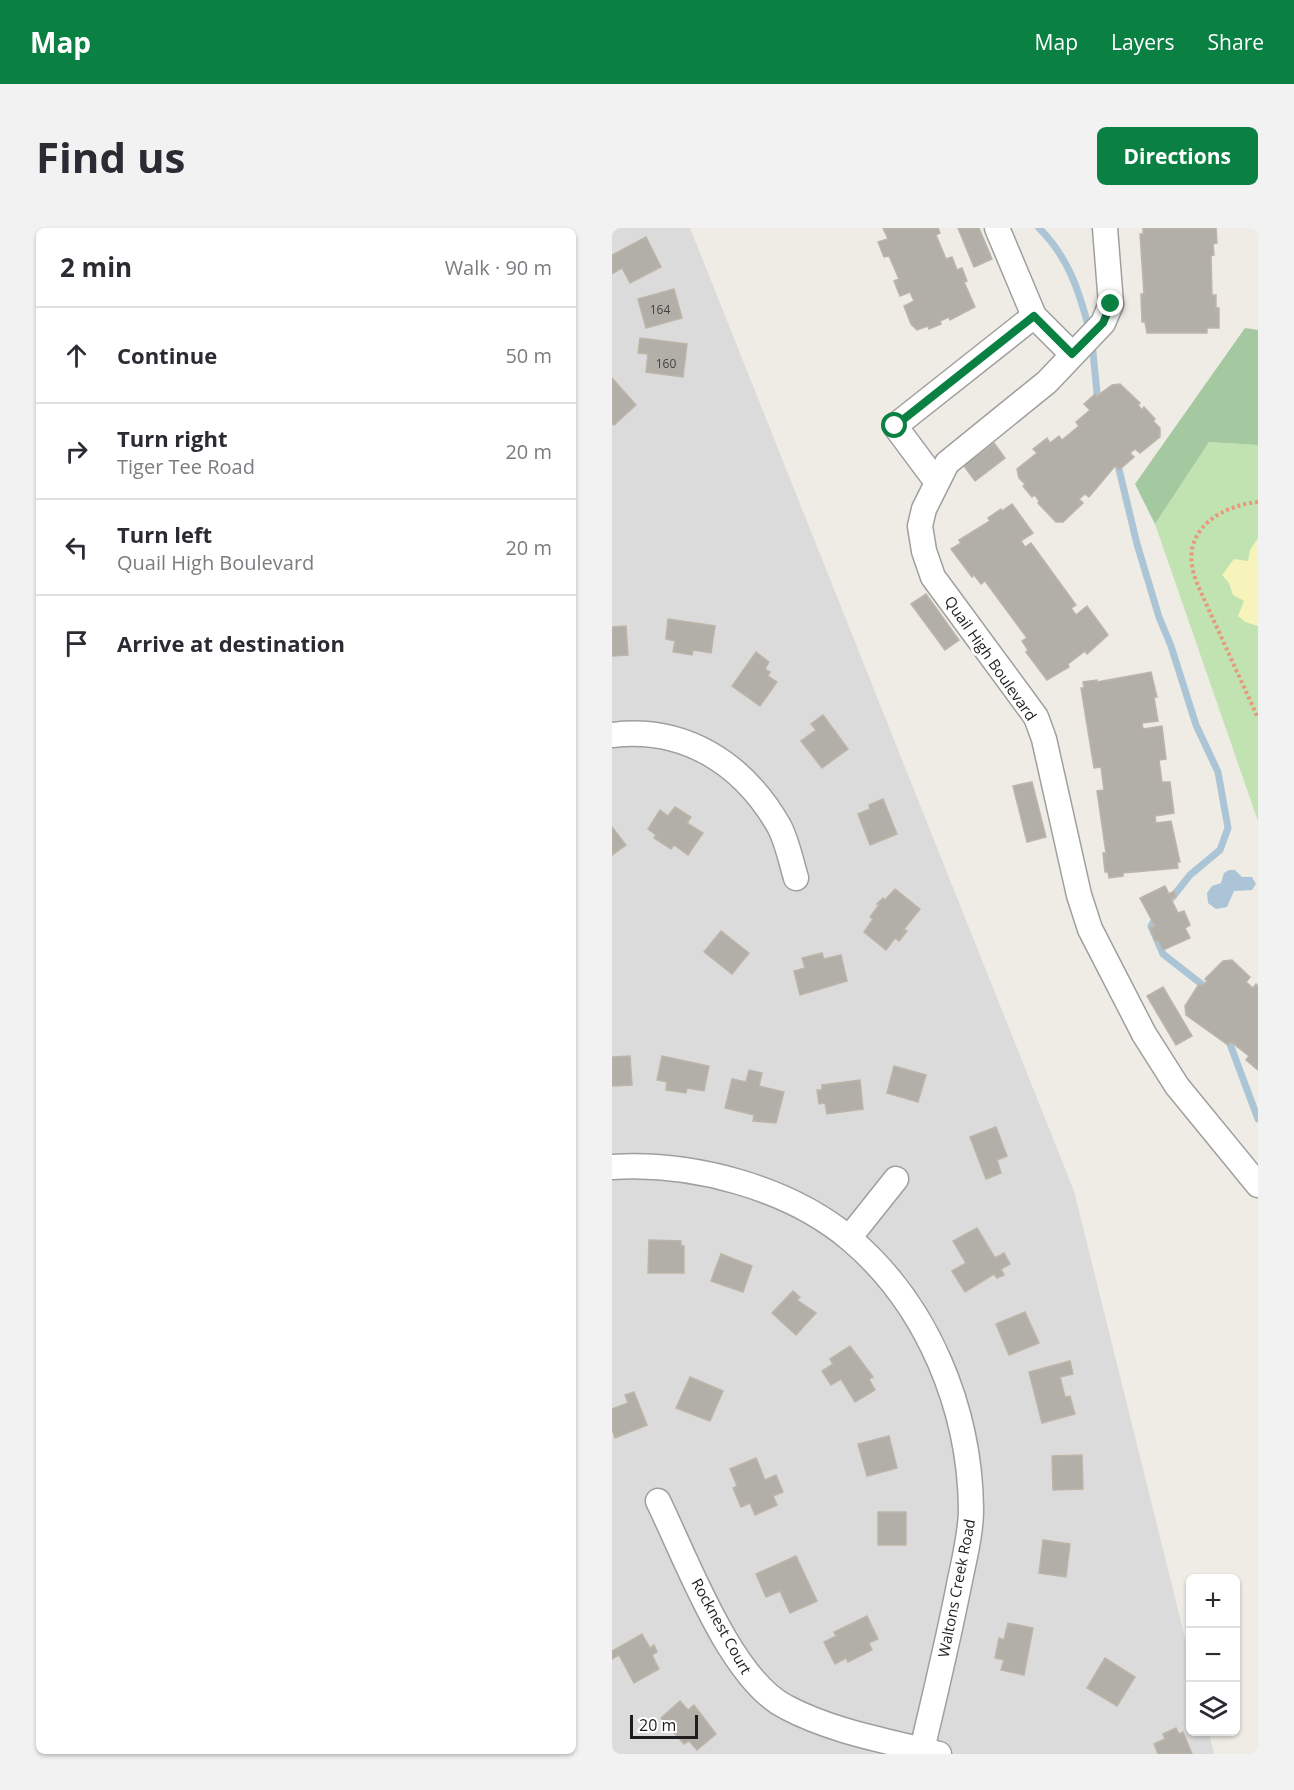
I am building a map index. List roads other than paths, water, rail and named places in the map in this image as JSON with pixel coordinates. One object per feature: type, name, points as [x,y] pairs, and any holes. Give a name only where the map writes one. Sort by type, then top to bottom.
[{"type":"street","points":[[998,228],[1034,316],[1072,354]]},
{"type":"street","name":"Quail High Boulevard","points":[[1105,228],[1111,304],[1103,323],[1047,382],[947,463],[936,481],[924,509],[920,526],[924,551],[933,577],[1036,717],[1044,739],[1078,895],[1090,929],[1144,1034],[1177,1086],[1258,1185]]},
{"type":"street","points":[[936,481],[895,426],[1034,316]]},
{"type":"street","points":[[612,735],[640,733],[681,740],[704,748],[731,767],[755,792],[780,827],[796,878]]},
{"type":"street","name":"Waltons Creek Road","points":[[612,1167],[641,1165],[707,1173],[737,1181],[802,1209],[849,1238],[878,1266],[897,1290],[930,1341],[947,1378],[968,1455],[971,1512],[927,1752]]},
{"type":"street","points":[[849,1238],[896,1179]]},
{"type":"street","name":"Rocknest Court","points":[[658,1501],[726,1640],[740,1665],[757,1686],[784,1707],[807,1717],[927,1752]]},
{"type":"water","points":[[1235,870],[1242,877],[1252,877],[1256,884],[1252,890],[1234,891],[1227,907],[1216,909],[1208,903],[1207,893],[1212,886],[1221,883],[1224,873]]},
{"type":"waterway","points":[[1039,228],[1065,262],[1081,301],[1089,329]]},
{"type":"waterway","points":[[1092,342],[1098,403]]},
{"type":"waterway","points":[[1117,461],[1137,544],[1159,617],[1171,646],[1196,725],[1218,772],[1228,828],[1220,850],[1190,875],[1171,899]]},
{"type":"waterway","points":[[1158,914],[1151,926],[1163,954],[1209,990]]},
{"type":"waterway","points":[[1227,1036],[1258,1119]]}]
